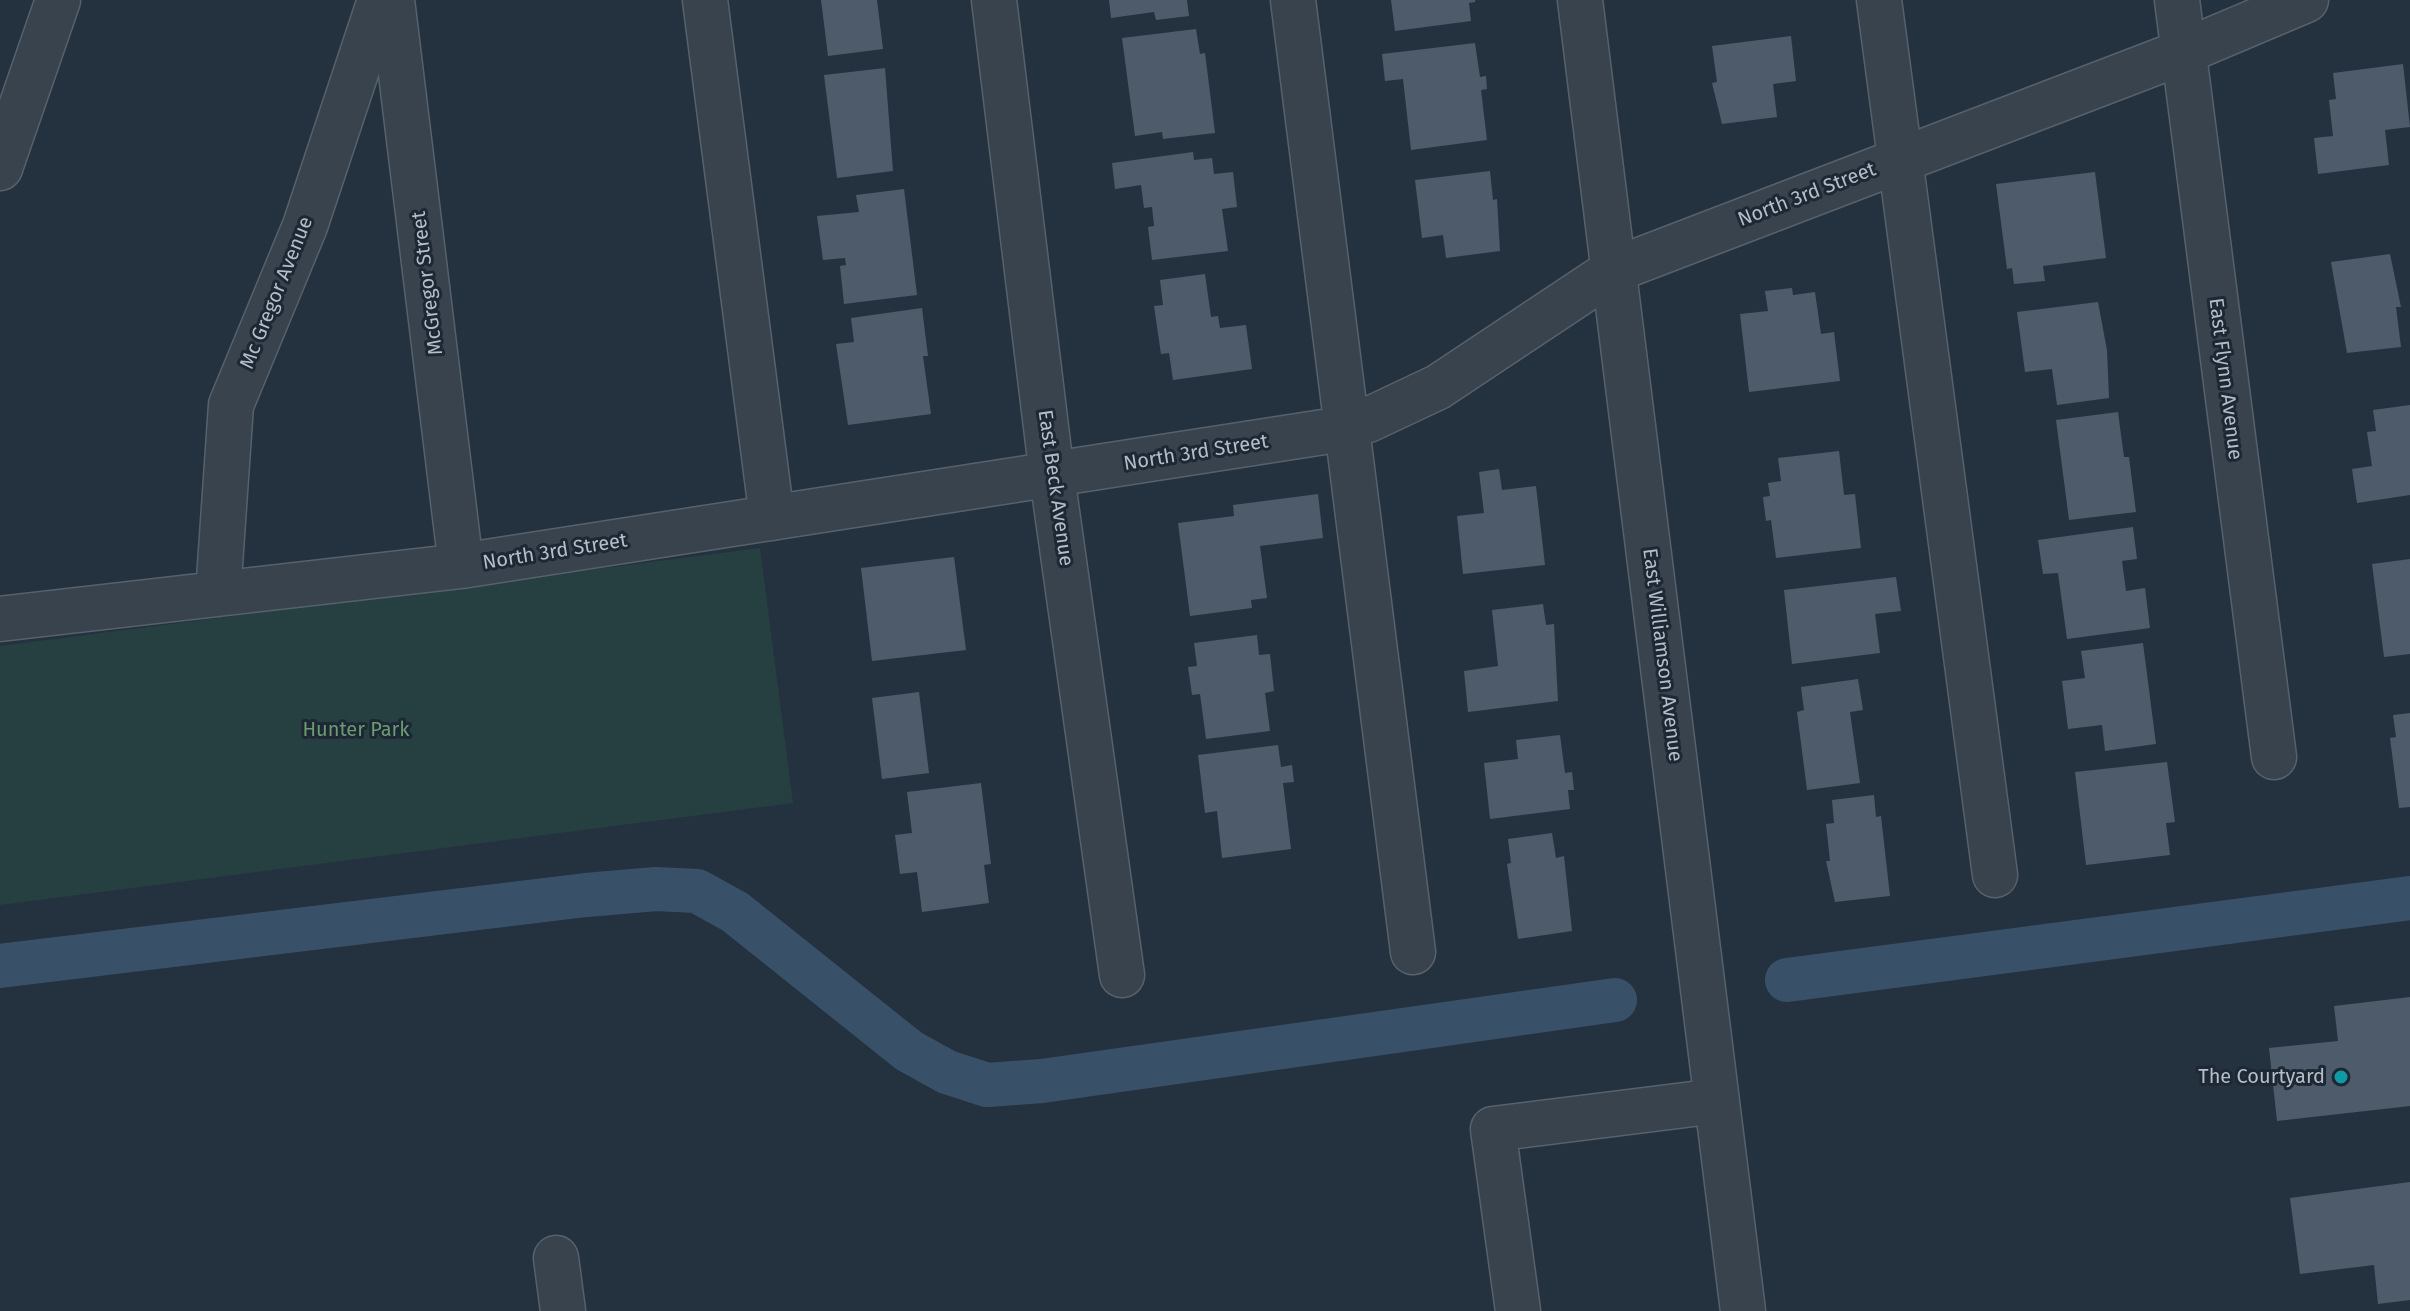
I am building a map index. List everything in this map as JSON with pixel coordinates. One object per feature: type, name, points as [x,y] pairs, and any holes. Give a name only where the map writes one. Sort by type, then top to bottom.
[{"type":"street","points":[[0,168],[58,0]]},
{"type":"street","name":"Mc Gregor Avenue","points":[[218,594],[231,405],[305,226],[380,0]]},
{"type":"street","name":"McGregor Street","points":[[392,0],[461,566]]},
{"type":"street","points":[[705,0],[772,518]]},
{"type":"street","name":"East Beck Avenue","points":[[994,0],[1052,476],[1122,975]]},
{"type":"street","points":[[1293,0],[1413,952]]},
{"type":"street","name":"East Williamson Avenue","points":[[1580,0],[1743,1311]]},
{"type":"street","points":[[1879,0],[1995,875]]},
{"type":"street","name":"East Flynn Avenue","points":[[2177,0],[2274,757]]},
{"type":"street","name":"North 3rd Street","points":[[0,619],[461,566],[1052,476],[1347,426],[1368,420],[1438,387],[1614,270],[2183,52],[2306,0]]},
{"type":"street","points":[[1518,1311],[1493,1129],[1717,1101]]},
{"type":"street","points":[[556,1258],[563,1311]]},
{"type":"green space","name":"Hunter Park","points":[[760,548],[793,803],[0,905],[0,646]]},
{"type":"building","points":[[821,0],[877,0],[883,49],[828,56]]},
{"type":"building","points":[[1109,0],[1187,0],[1189,16],[1156,20],[1154,12],[1111,18]]},
{"type":"building","points":[[1391,0],[1475,2],[1469,3],[1471,21],[1395,31]]},
{"type":"building","points":[[1196,29],[1200,54],[1205,53],[1215,133],[1163,139],[1162,132],[1135,136],[1122,38]]},
{"type":"building","points":[[1791,36],[1796,81],[1773,84],[1777,117],[1722,124],[1712,83],[1717,82],[1712,46]]},
{"type":"building","points":[[1475,43],[1480,77],[1486,76],[1487,89],[1481,90],[1487,140],[1411,150],[1403,79],[1385,81],[1382,54]]},
{"type":"building","points":[[2403,64],[2410,127],[2385,130],[2389,165],[2318,174],[2314,138],[2333,136],[2329,100],[2336,99],[2333,73]]},
{"type":"building","points":[[885,68],[893,171],[837,178],[824,75]]},
{"type":"building","points":[[1193,152],[1194,160],[1212,158],[1214,174],[1233,172],[1237,207],[1222,209],[1228,251],[1152,260],[1148,227],[1154,226],[1152,207],[1144,208],[1141,185],[1115,189],[1112,163]]},
{"type":"building","points":[[1490,171],[1493,200],[1497,199],[1500,251],[1446,258],[1443,235],[1422,238],[1415,180]]},
{"type":"building","points":[[2095,172],[2106,258],[2043,266],[2045,281],[2014,284],[2012,268],[2007,269],[1996,184]]},
{"type":"building","points":[[904,189],[917,295],[844,304],[840,266],[846,265],[845,258],[823,260],[817,216],[859,212],[856,195]]},
{"type":"building","points":[[2390,254],[2401,307],[2396,307],[2401,347],[2347,353],[2331,262]]},
{"type":"building","points":[[1205,274],[1211,317],[1218,316],[1220,328],[1246,325],[1252,369],[1173,380],[1169,353],[1161,354],[1154,306],[1163,305],[1160,280]]},
{"type":"building","points":[[1792,288],[1793,295],[1815,292],[1821,334],[1834,332],[1840,381],[1749,392],[1740,314],[1768,311],[1765,291]]},
{"type":"building","points":[[2098,302],[2107,350],[2109,398],[2057,405],[2052,369],[2025,372],[2017,312]]},
{"type":"building","points":[[922,308],[928,356],[923,356],[931,414],[848,425],[836,344],[854,342],[851,318]]},
{"type":"building","points":[[2410,405],[2410,495],[2357,503],[2352,469],[2372,466],[2367,432],[2376,431],[2373,410]]},
{"type":"building","points":[[2118,412],[2124,457],[2129,457],[2136,512],[2069,520],[2056,420]]},
{"type":"building","points":[[1839,451],[1844,495],[1855,494],[1861,548],[1776,558],[1771,520],[1766,521],[1763,497],[1770,496],[1768,483],[1781,481],[1778,458]]},
{"type":"building","points":[[1499,469],[1502,490],[1536,486],[1545,565],[1463,574],[1457,516],[1484,513],[1479,472]]},
{"type":"building","points":[[1318,494],[1323,538],[1260,546],[1267,598],[1251,600],[1252,608],[1190,616],[1178,523],[1234,516],[1233,505]]},
{"type":"building","points":[[2133,527],[2137,559],[2122,561],[2126,591],[2145,588],[2150,628],[2067,639],[2058,573],[2043,574],[2038,540]]},
{"type":"building","points":[[954,557],[966,650],[872,661],[861,568]]},
{"type":"building","points":[[2410,559],[2410,654],[2384,657],[2372,564]]},
{"type":"building","points":[[1896,577],[1901,611],[1875,614],[1880,653],[1792,664],[1784,590]]},
{"type":"building","points":[[1543,604],[1546,625],[1554,624],[1558,701],[1468,712],[1464,671],[1498,666],[1492,610]]},
{"type":"building","points":[[1257,635],[1259,655],[1270,654],[1274,691],[1265,693],[1270,731],[1206,739],[1200,694],[1192,695],[1188,667],[1197,666],[1194,643]]},
{"type":"building","points":[[2143,643],[2156,744],[2105,751],[2102,725],[2068,729],[2062,681],[2085,678],[2081,651]]},
{"type":"building","points":[[1858,679],[1863,710],[1850,712],[1860,783],[1807,790],[1797,712],[1804,710],[1801,687]]},
{"type":"building","points":[[919,692],[929,773],[882,779],[872,698]]},
{"type":"building","points":[[2410,713],[2410,807],[2399,808],[2390,738],[2396,737],[2393,715]]},
{"type":"building","points":[[1560,735],[1565,773],[1572,772],[1574,790],[1568,790],[1570,809],[1490,819],[1484,763],[1518,759],[1516,740]]},
{"type":"building","points":[[1278,745],[1281,767],[1292,765],[1294,782],[1283,783],[1291,849],[1222,858],[1217,811],[1205,813],[1198,755]]},
{"type":"building","points":[[2167,762],[2175,822],[2166,823],[2170,855],[2086,865],[2075,772]]},
{"type":"building","points":[[981,783],[991,864],[984,865],[989,903],[922,912],[917,872],[900,874],[895,835],[912,833],[907,792]]},
{"type":"building","points":[[1874,795],[1876,817],[1881,816],[1890,896],[1835,902],[1826,861],[1830,861],[1826,824],[1834,823],[1832,800]]},
{"type":"building","points":[[1552,833],[1556,858],[1564,856],[1572,931],[1518,939],[1507,864],[1511,863],[1508,839]]},
{"type":"building","name":"The Courtyard","points":[[2410,997],[2410,1106],[2277,1121],[2269,1048],[2338,1041],[2334,1006]]},
{"type":"building","points":[[2410,1182],[2410,1300],[2378,1304],[2374,1265],[2300,1274],[2290,1198]]},
{"type":"waterway","points":[[0,966],[586,895],[656,889],[697,891],[735,912],[909,1051],[947,1072],[987,1085],[1042,1081],[1615,1000]]},
{"type":"waterway","points":[[1787,980],[2410,898]]},
{"type":"place","name":"The Courtyard","points":[[2341,1077]]}]
